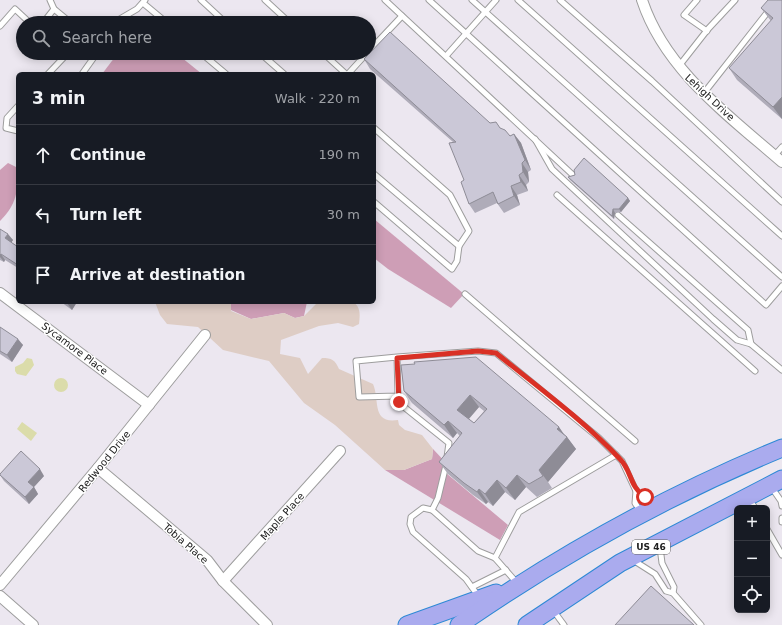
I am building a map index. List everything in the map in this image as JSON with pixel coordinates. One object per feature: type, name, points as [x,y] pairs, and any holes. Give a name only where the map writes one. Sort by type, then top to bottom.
[{"type":"highway","points":[[459,625],[602,534],[721,473],[782,448]]},
{"type":"highway","name":"US 46","points":[[530,624],[628,558],[660,542],[751,502],[776,482]]},
{"type":"highway","points":[[407,625],[476,593],[519,586]]},
{"type":"street","name":"Lehigh Drive","points":[[642,0],[648,18],[672,59],[704,93],[778,158]]},
{"type":"street","name":"Sycamore Place","points":[[0,293],[149,405]]},
{"type":"street","name":"Redwood Drive","points":[[0,585],[98,468],[205,335]]},
{"type":"street","name":"Maple Place","points":[[224,581],[340,451]]},
{"type":"street","name":"Tobia Place","points":[[98,468],[207,560],[224,581],[267,625]]},
{"type":"street","points":[[0,596],[33,625]]},
{"type":"lane","points":[[50,0],[54,9],[62,16]]},
{"type":"lane","points":[[200,0],[218,16]]},
{"type":"lane","points":[[265,0],[282,16]]},
{"type":"lane","points":[[385,0],[574,176]]},
{"type":"lane","points":[[429,0],[766,304],[782,286]]},
{"type":"lane","points":[[472,0],[782,277]]},
{"type":"lane","points":[[446,56],[496,0]]},
{"type":"lane","points":[[518,0],[782,236]]},
{"type":"lane","points":[[560,0],[652,81],[782,202]]},
{"type":"lane","points":[[697,0],[684,15],[707,31]]},
{"type":"lane","points":[[679,67],[707,31],[735,0]]},
{"type":"lane","points":[[704,93],[777,0]]},
{"type":"lane","points":[[126,16],[137,9],[144,1],[159,16]]},
{"type":"lane","points":[[0,26],[15,9],[22,16]]},
{"type":"lane","points":[[48,16],[54,9]]},
{"type":"lane","points":[[376,44],[402,16]]},
{"type":"lane","points":[[50,72],[61,60]]},
{"type":"lane","points":[[83,72],[92,60]]},
{"type":"lane","points":[[209,60],[224,72]]},
{"type":"lane","points":[[268,60],[282,72]]},
{"type":"lane","points":[[331,60],[345,72]]},
{"type":"lane","points":[[349,72],[360,60]]},
{"type":"lane","points":[[16,108],[7,118],[3,128],[16,131]]},
{"type":"lane","points":[[376,130],[450,195],[469,231],[459,246],[457,261],[452,269],[376,204]]},
{"type":"lane","points":[[535,139],[552,169],[737,340],[751,344],[782,370]]},
{"type":"lane","points":[[778,158],[782,147]]},
{"type":"lane","points":[[376,176],[459,246]]},
{"type":"lane","points":[[557,195],[755,371]]},
{"type":"lane","points":[[618,215],[748,330],[751,344]]},
{"type":"lane","points":[[465,294],[635,441]]},
{"type":"lane","points":[[398,396],[359,397],[356,361],[478,351],[496,353],[599,438],[622,461],[636,491],[635,502],[647,511]]},
{"type":"lane","points":[[397,358],[399,402],[449,443],[444,476],[438,498],[432,510]]},
{"type":"lane","points":[[496,558],[519,512],[616,455]]},
{"type":"lane","points":[[776,482],[782,505]]},
{"type":"lane","points":[[636,491],[645,497],[647,511]]},
{"type":"lane","points":[[506,570],[476,593],[466,579],[413,532],[410,524],[411,517],[423,508],[432,510],[478,551],[496,558],[506,570],[519,586]]},
{"type":"lane","points":[[770,534],[782,555]]},
{"type":"lane","points":[[660,542],[662,563],[674,587],[673,593]]},
{"type":"lane","points":[[628,558],[655,574],[666,591],[673,593],[701,625]]},
{"type":"lane","points":[[552,608],[564,625]]},
{"type":"shaded area","points":[[113,60],[185,60],[200,72],[104,72]]},
{"type":"shaded area","points":[[8,163],[16,167],[15,197],[10,209],[0,221],[0,170]]},
{"type":"shaded area","points":[[376,221],[464,294],[451,308],[388,269],[376,260]]},
{"type":"shaded area","points":[[156,304],[231,304],[231,311],[251,319],[284,313],[295,318],[304,316],[316,304],[356,304],[360,314],[359,324],[353,327],[338,323],[319,326],[281,340],[280,354],[300,358],[308,374],[322,358],[328,358],[336,363],[339,369],[373,384],[380,415],[389,420],[398,420],[399,425],[405,430],[422,435],[433,449],[432,459],[404,470],[385,470],[335,425],[304,403],[269,361],[223,350],[198,327],[167,324],[160,315]]},
{"type":"shaded area","points":[[231,304],[307,304],[304,316],[295,318],[284,313],[251,319],[231,310]]},
{"type":"shaded area","points":[[27,358],[32,359],[34,365],[26,376],[17,374],[15,367],[23,363]]},
{"type":"shaded area","points":[[61,378],[66,380],[68,385],[66,390],[61,392],[56,390],[54,385],[56,380]]},
{"type":"shaded area","points":[[22,422],[37,433],[31,441],[17,429]]},
{"type":"shaded area","points":[[433,449],[448,465],[446,473],[508,525],[500,540],[385,470],[404,470],[432,459]]},
{"type":"building","points":[[768,0],[782,0],[782,97],[773,107],[729,68],[773,18],[761,8]]},
{"type":"building","points":[[390,32],[490,123],[496,122],[500,128],[505,130],[510,136],[514,134],[525,160],[522,163],[523,172],[519,175],[521,182],[511,186],[514,196],[498,204],[493,192],[469,204],[461,182],[464,180],[449,143],[456,142],[365,60],[376,60],[376,47]]},
{"type":"building","points":[[584,158],[628,198],[619,209],[613,209],[612,216],[568,177],[575,175],[574,170]]},
{"type":"building","points":[[0,229],[8,234],[5,238],[16,246],[16,264],[1,254],[0,255]]},
{"type":"building","points":[[0,327],[18,339],[7,355],[0,351]]},
{"type":"building","points":[[476,357],[559,427],[557,429],[567,437],[539,470],[543,476],[529,484],[517,475],[506,488],[497,480],[485,494],[479,489],[477,492],[464,483],[439,462],[462,433],[448,421],[444,425],[404,391],[401,365],[415,364],[414,362]],"holes":[[[470,395],[487,409],[474,423],[457,410]]]},
{"type":"building","points":[[21,451],[40,469],[28,482],[34,487],[25,497],[0,475]]},
{"type":"building","points":[[651,586],[694,625],[615,625]]},
{"type":"route","points":[[399,402],[397,358],[478,351],[496,353],[599,438],[622,461],[636,491],[645,497]]}]
